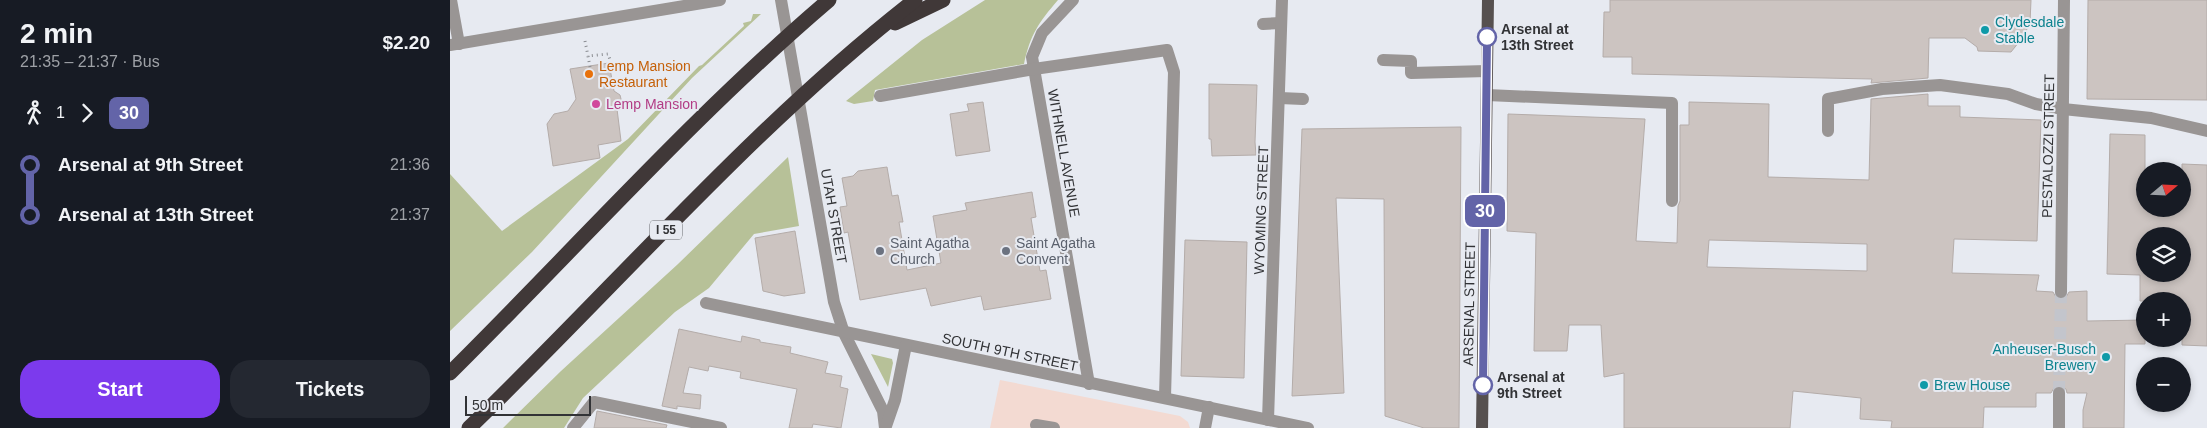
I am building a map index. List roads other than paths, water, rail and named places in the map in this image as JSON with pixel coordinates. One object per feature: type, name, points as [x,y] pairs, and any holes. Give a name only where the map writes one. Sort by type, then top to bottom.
[{"type":"highway","points":[[450,372],[699,120],[752,68],[829,0]]},
{"type":"highway","name":"I 55","points":[[469,428],[779,117],[867,37],[915,0]]},
{"type":"highway","points":[[867,37],[943,0]]},
{"type":"main road","name":"ARSENAL STREET","points":[[1482,428],[1488,0]]},
{"type":"street","points":[[451,0],[455,45],[720,0]]},
{"type":"street","name":"UTAH STREET","points":[[781,0],[834,302],[844,333],[883,411],[885,428]]},
{"type":"street","name":"WITHNELL AVENUE","points":[[1073,0],[1042,33],[1032,57],[1089,384]]},
{"type":"street","name":"WYOMING STREET","points":[[1268,420],[1282,0]]},
{"type":"street","name":"PESTALOZZI STREET","points":[[2061,292],[2064,0]]},
{"type":"street","points":[[1264,24],[1281,23]]},
{"type":"street","points":[[880,96],[1034,69],[1167,50],[1174,72],[1165,397]]},
{"type":"street","points":[[1383,60],[1411,61],[1411,73],[1487,71]]},
{"type":"street","points":[[1828,131],[1828,99],[1882,89],[1940,85],[2008,94],[2036,104],[2063,109],[2151,118],[2207,131]]},
{"type":"street","points":[[1487,95],[1672,103],[1672,201]]},
{"type":"street","points":[[1280,98],[1303,99]]},
{"type":"street","name":"SOUTH 9TH STREET","points":[[706,303],[1308,428]]},
{"type":"street","points":[[885,428],[897,395],[906,345]]},
{"type":"street","points":[[2059,393],[2059,428]]},
{"type":"street","points":[[573,428],[594,402],[721,428]]},
{"type":"street","points":[[1205,428],[1209,407]]},
{"type":"street","points":[[1036,425],[1054,428]]},
{"type":"tunnel","points":[[2059,393],[2061,292]]},
{"type":"place","name":"Clydesdale Stable","points":[[1985,30]]},
{"type":"place","name":"Arsenal at 13th Street","points":[[1487,37]]},
{"type":"place","name":"Lemp Mansion Restaurant","points":[[589,74]]},
{"type":"place","name":"Lemp Mansion","points":[[596,104]]},
{"type":"place","name":"Saint Agatha Church","points":[[880,251]]},
{"type":"place","name":"Saint Agatha Convent","points":[[1006,251]]},
{"type":"place","name":"Anheuser-Busch Brewery","points":[[2106,357]]},
{"type":"place","name":"Arsenal at 9th Street","points":[[1483,385]]},
{"type":"place","name":"Brew House","points":[[1924,385]]}]
